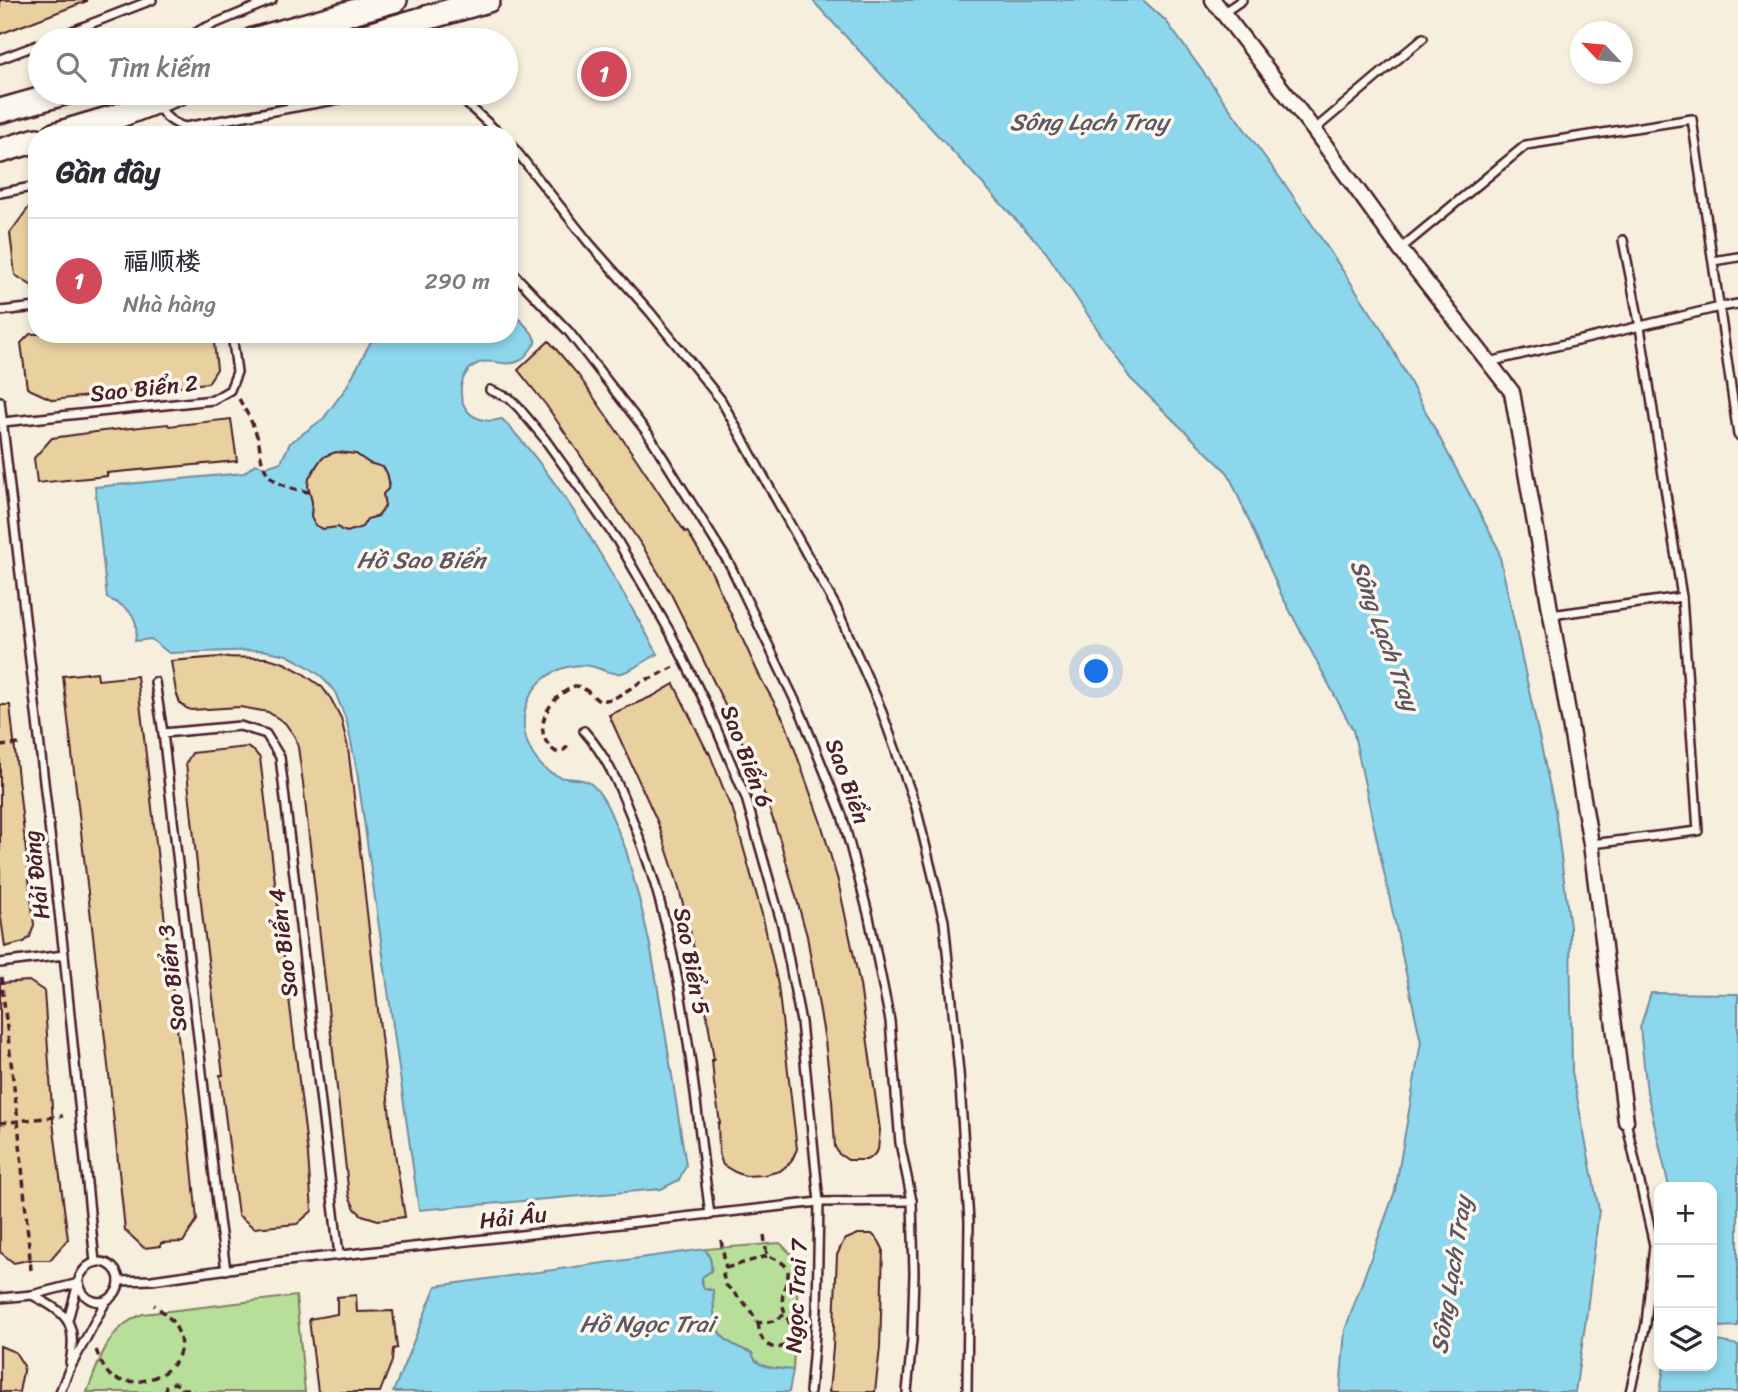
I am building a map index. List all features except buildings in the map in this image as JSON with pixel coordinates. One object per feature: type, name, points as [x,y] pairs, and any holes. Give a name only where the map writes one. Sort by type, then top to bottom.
[{"type":"main road","points":[[296,28],[395,0]]},
{"type":"main road","points":[[392,28],[488,0]]},
{"type":"main road","points":[[0,111],[28,103]]},
{"type":"main road","points":[[84,126],[145,105]]},
{"type":"main road","points":[[0,151],[28,143]]},
{"type":"street","points":[[1213,0],[1314,130],[1400,249],[1512,392],[1591,844],[1626,1121]]},
{"type":"lane","points":[[80,28],[152,0]]},
{"type":"lane","points":[[204,28],[272,0]]},
{"type":"lane","points":[[1222,13],[1241,0]]},
{"type":"lane","points":[[1314,130],[1423,38]]},
{"type":"lane","points":[[0,59],[28,48]]},
{"type":"lane","points":[[158,105],[173,123],[182,126]]},
{"type":"lane","points":[[191,126],[307,105]]},
{"type":"lane","points":[[468,105],[491,126]]},
{"type":"lane","points":[[1400,249],[1526,145],[1692,119],[1738,435]]},
{"type":"lane","points":[[518,153],[589,243],[650,312],[721,400],[836,607],[888,729],[916,807],[944,921],[959,1072],[969,1221],[967,1392]]},
{"type":"lane","points":[[0,193],[28,188]]},
{"type":"lane","points":[[1591,844],[1698,831],[1682,597],[1640,327],[1623,240]]},
{"type":"lane","points":[[1713,261],[1738,257]]},
{"type":"lane","name":"Sao Biển","points":[[518,278],[569,332],[649,435],[730,565],[802,713],[842,815],[869,918],[890,1021],[900,1143],[912,1201],[914,1273],[907,1392]]},
{"type":"lane","points":[[1489,363],[1738,304]]},
{"type":"lane","points":[[0,310],[28,308]]},
{"type":"lane","name":"Sao Biển 2","points":[[3,422],[213,400],[230,390],[237,372],[233,343]]},
{"type":"lane","name":"Sao Biển 6","points":[[490,390],[509,398],[519,408],[544,438],[617,540],[670,632],[706,704],[746,798],[782,925],[801,1022],[819,1202]]},
{"type":"lane","name":"Hải Đăng","points":[[0,401],[64,955],[95,1262]]},
{"type":"lane","points":[[1551,615],[1682,597]]},
{"type":"lane","name":"Sao Biển 3","points":[[155,682],[226,1270]]},
{"type":"lane","name":"Sao Biển 4","points":[[163,733],[240,726],[266,734],[280,757],[339,1255]]},
{"type":"lane","name":"Sao Biển 5","points":[[584,731],[599,748],[610,767],[644,849],[659,897],[683,1005],[710,1215]]},
{"type":"lane","points":[[0,963],[64,955]]},
{"type":"lane","points":[[1626,1121],[1654,1245],[1646,1324],[1630,1392]]},
{"type":"lane","name":"Hải Âu","points":[[119,1281],[152,1280],[339,1255],[819,1202],[912,1201]]},
{"type":"lane","name":"Ngọc Trai 7","points":[[810,1392],[817,1310],[819,1202]]},
{"type":"lane","points":[[60,1392],[106,1301],[116,1293],[118,1274],[109,1264],[95,1262],[84,1269],[80,1276],[68,1320],[74,1342],[69,1370]]},
{"type":"lane","points":[[0,1298],[32,1295],[79,1283]]},
{"type":"lane","points":[[79,1283],[88,1298],[106,1301]]},
{"type":"lane","points":[[32,1295],[54,1307],[68,1320]]},
{"type":"path","points":[[230,390],[238,397],[249,417],[267,474],[290,489],[309,492]]},
{"type":"path","points":[[568,746],[556,752],[549,748],[543,736],[542,721],[549,706],[562,694],[574,686],[582,688],[599,701],[613,699],[644,680],[674,667]]},
{"type":"path","points":[[0,746],[20,744]]},
{"type":"path","points":[[1,977],[18,1121],[31,1270]]},
{"type":"path","points":[[0,1123],[63,1116]]},
{"type":"path","points":[[764,1235],[767,1256]]},
{"type":"path","points":[[721,1240],[726,1285],[749,1308],[765,1342],[771,1347],[788,1344],[793,1333],[782,1297],[788,1278],[784,1264],[767,1256],[726,1268]]},
{"type":"path","points":[[154,1305],[173,1322],[179,1332],[181,1344],[175,1367],[165,1378],[168,1384],[165,1392]]},
{"type":"path","points":[[758,1323],[775,1321],[785,1314]]},
{"type":"path","points":[[793,1333],[804,1337]]},
{"type":"path","points":[[96,1350],[103,1366],[112,1377],[133,1387]]},
{"type":"path","points":[[168,1384],[176,1383],[182,1390],[190,1389],[195,1392]]},
{"type":"green space","points":[[780,1243],[799,1262],[793,1370],[758,1363],[752,1353],[723,1337],[714,1314],[713,1290],[703,1288],[702,1277],[711,1271],[705,1249]]},
{"type":"green space","points":[[296,1296],[305,1392],[87,1392],[106,1346],[113,1336],[121,1327],[143,1314]]},
{"type":"water","name":"Sông Lạch Tray","points":[[812,0],[1143,0],[1166,21],[1291,193],[1383,331],[1498,548],[1555,810],[1570,927],[1572,1072],[1599,1210],[1575,1392],[1340,1392],[1345,1330],[1395,1191],[1421,1042],[1353,730],[1281,594],[1228,473],[1130,378],[1046,252]]},
{"type":"water","name":"Hồ Sao Biển","points":[[518,317],[536,342],[517,362],[484,362],[472,367],[463,381],[461,397],[468,412],[475,417],[489,421],[502,419],[547,473],[587,532],[658,654],[621,673],[581,665],[554,672],[540,683],[529,698],[524,721],[528,744],[540,764],[560,777],[583,780],[596,788],[625,847],[650,945],[686,1165],[679,1180],[661,1189],[419,1210],[357,771],[347,722],[335,692],[321,676],[287,655],[262,650],[169,653],[151,639],[135,641],[136,625],[131,614],[107,598],[95,487],[244,473],[255,464],[266,467],[281,462],[290,443],[323,419],[346,388],[370,343],[518,343]]},
{"type":"water","points":[[1651,993],[1738,994],[1738,1326],[1717,1327],[1717,1182],[1668,1182],[1647,1092],[1640,1028]]},
{"type":"water","name":"Hồ Ngọc Trai","points":[[705,1249],[711,1271],[702,1277],[702,1283],[703,1287],[713,1290],[715,1323],[718,1330],[730,1343],[752,1353],[758,1363],[793,1370],[789,1392],[393,1392],[436,1286]]},
{"type":"water","points":[[1717,1341],[1738,1345],[1738,1392],[1660,1392],[1663,1371],[1717,1371]]},
{"type":"place","name":"福顺楼","points":[[604,74]]}]
